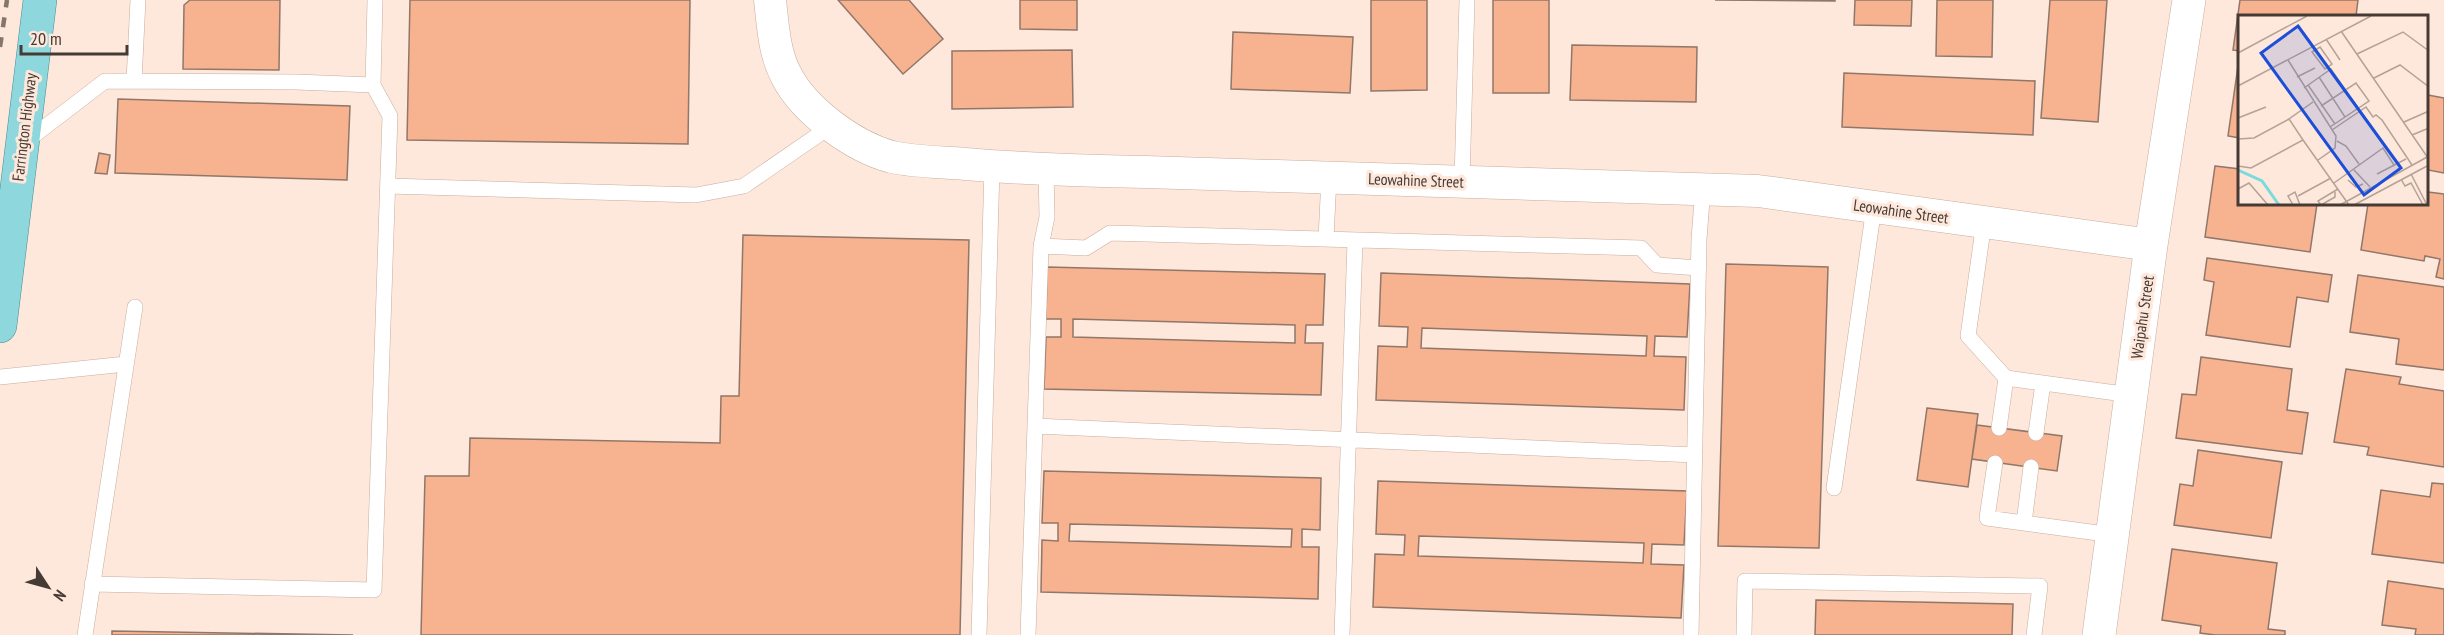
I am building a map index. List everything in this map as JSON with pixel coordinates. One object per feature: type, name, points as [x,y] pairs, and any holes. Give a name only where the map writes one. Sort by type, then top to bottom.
[{"type":"main road","name":"Farrington Highway","points":[[0,326],[40,0]]},
{"type":"street","name":"Leowahine Street","points":[[770,0],[776,49],[787,76],[805,101],[831,126],[860,144],[891,156],[1046,171],[1329,177],[1758,191],[2151,245]]},
{"type":"street","name":"Waipahu Street","points":[[2099,635],[2151,245],[2189,0]]},
{"type":"lane","points":[[134,81],[138,0]]},
{"type":"lane","points":[[92,584],[374,590],[390,116],[373,85],[375,0]]},
{"type":"lane","points":[[1462,181],[1467,0]]},
{"type":"lane","points":[[22,145],[105,81],[373,85]]},
{"type":"lane","points":[[388,186],[696,195],[744,186],[831,126]]},
{"type":"lane","points":[[979,635],[992,167]]},
{"type":"lane","points":[[1028,635],[1041,246],[1047,217],[1046,171]]},
{"type":"lane","points":[[1326,239],[1329,177]]},
{"type":"lane","points":[[1691,635],[1699,268],[1703,188]]},
{"type":"lane","points":[[1834,488],[1874,207]]},
{"type":"lane","points":[[1984,222],[1968,336],[2006,378],[2131,395]]},
{"type":"lane","points":[[1041,246],[1086,248],[1110,233],[1641,248],[1656,265],[1699,268]]},
{"type":"lane","points":[[1342,635],[1355,240]]},
{"type":"lane","points":[[85,635],[135,307]]},
{"type":"lane","points":[[0,377],[126,364]]},
{"type":"lane","points":[[1999,428],[2006,378]]},
{"type":"lane","points":[[2036,433],[2043,383]]},
{"type":"lane","points":[[1035,426],[1695,455]]},
{"type":"lane","points":[[1995,463],[1987,518],[2113,535]]},
{"type":"lane","points":[[2024,523],[2031,467]]},
{"type":"lane","points":[[1744,635],[1745,580],[2040,586],[2034,635]]},
{"type":"building","points":[[190,0],[280,0],[279,70],[183,69],[184,5]]},
{"type":"building","points":[[410,0],[690,0],[688,144],[407,140]]},
{"type":"building","points":[[838,0],[909,0],[943,39],[903,74]]},
{"type":"building","points":[[1020,0],[1077,0],[1077,30],[1020,29]]},
{"type":"building","points":[[1371,0],[1427,0],[1427,90],[1371,91]]},
{"type":"building","points":[[1493,0],[1549,0],[1549,93],[1493,93]]},
{"type":"building","points":[[1715,0],[1835,0],[1835,1]]},
{"type":"building","points":[[1855,0],[1912,0],[1911,26],[1854,25]]},
{"type":"building","points":[[1937,0],[1993,0],[1992,57],[1936,56]]},
{"type":"building","points":[[2050,0],[2107,0],[2098,122],[2041,118]]},
{"type":"building","points":[[2240,0],[2358,0],[2356,15],[2238,15],[2238,51],[2233,50]]},
{"type":"building","points":[[1233,32],[1353,37],[1350,93],[1231,89]]},
{"type":"building","points":[[1572,45],[1697,47],[1696,102],[1570,100]]},
{"type":"building","points":[[1072,50],[1073,107],[952,109],[952,51]]},
{"type":"building","points":[[2238,66],[2238,138],[2228,136]]},
{"type":"building","points":[[1844,73],[2035,81],[2033,135],[1842,127]]},
{"type":"building","points":[[2429,95],[2444,98],[2444,173],[2429,170]]},
{"type":"building","points":[[118,99],[350,106],[347,180],[115,173]]},
{"type":"building","points":[[99,153],[110,155],[107,174],[95,173]]},
{"type":"building","points":[[2215,166],[2238,169],[2238,206],[2317,206],[2310,252],[2205,237]]},
{"type":"building","points":[[2429,192],[2444,194],[2444,279],[2436,277],[2440,259],[2425,256],[2424,261],[2361,250],[2368,206],[2429,206]]},
{"type":"building","points":[[743,235],[969,240],[960,635],[421,635],[425,476],[469,476],[470,438],[720,443],[721,396],[739,396]]},
{"type":"building","points":[[2207,258],[2332,275],[2328,302],[2297,297],[2290,347],[2206,335],[2214,282],[2204,280]]},
{"type":"building","points":[[1726,264],[1828,267],[1819,548],[1718,546]]},
{"type":"building","points":[[1047,267],[1325,274],[1323,325],[1306,325],[1305,343],[1323,343],[1321,395],[1044,389],[1046,337],[1061,337],[1061,319],[1046,319]],"holes":[[[1073,319],[1295,325],[1295,343],[1073,337]]]},
{"type":"building","points":[[1381,273],[1690,284],[1687,337],[1655,336],[1654,356],[1686,357],[1684,410],[1376,400],[1378,346],[1407,347],[1408,327],[1379,326]],"holes":[[[1422,328],[1647,336],[1646,356],[1421,348]]]},
{"type":"building","points":[[2358,275],[2444,287],[2444,370],[2396,364],[2399,339],[2350,332]]},
{"type":"building","points":[[2201,357],[2292,369],[2287,410],[2308,413],[2302,454],[2176,438],[2182,394],[2196,395]]},
{"type":"building","points":[[2346,369],[2401,377],[2399,384],[2444,391],[2444,467],[2367,455],[2369,447],[2334,442]]},
{"type":"building","points":[[1927,408],[1978,414],[1968,487],[1917,480]]},
{"type":"building","points":[[1977,425],[2062,436],[2057,471],[1972,459]]},
{"type":"building","points":[[2198,450],[2282,462],[2271,538],[2174,525],[2180,484],[2193,486]]},
{"type":"building","points":[[1044,471],[1321,478],[1320,530],[1302,529],[1302,547],[1319,547],[1318,599],[1041,592],[1042,540],[1058,541],[1058,523],[1042,523]],"holes":[[[1070,524],[1292,529],[1291,547],[1069,541]]]},
{"type":"building","points":[[1378,481],[1687,491],[1684,545],[1652,544],[1651,564],[1684,565],[1681,618],[1373,607],[1375,554],[1404,555],[1405,535],[1376,534]],"holes":[[[1419,536],[1644,543],[1643,563],[1418,556]]]},
{"type":"building","points":[[2432,483],[2444,484],[2444,563],[2372,554],[2381,490],[2430,497]]},
{"type":"building","points":[[2172,549],[2277,563],[2268,629],[2285,631],[2285,635],[2215,635],[2200,633],[2201,626],[2162,620]]},
{"type":"building","points":[[2388,581],[2444,589],[2444,635],[2415,635],[2416,629],[2382,625]]},
{"type":"building","points":[[1816,600],[2013,604],[2012,635],[1815,635]]},
{"type":"building","points":[[112,631],[353,635],[112,635]]},
{"type":"railway","points":[[0,47],[7,0]]}]
